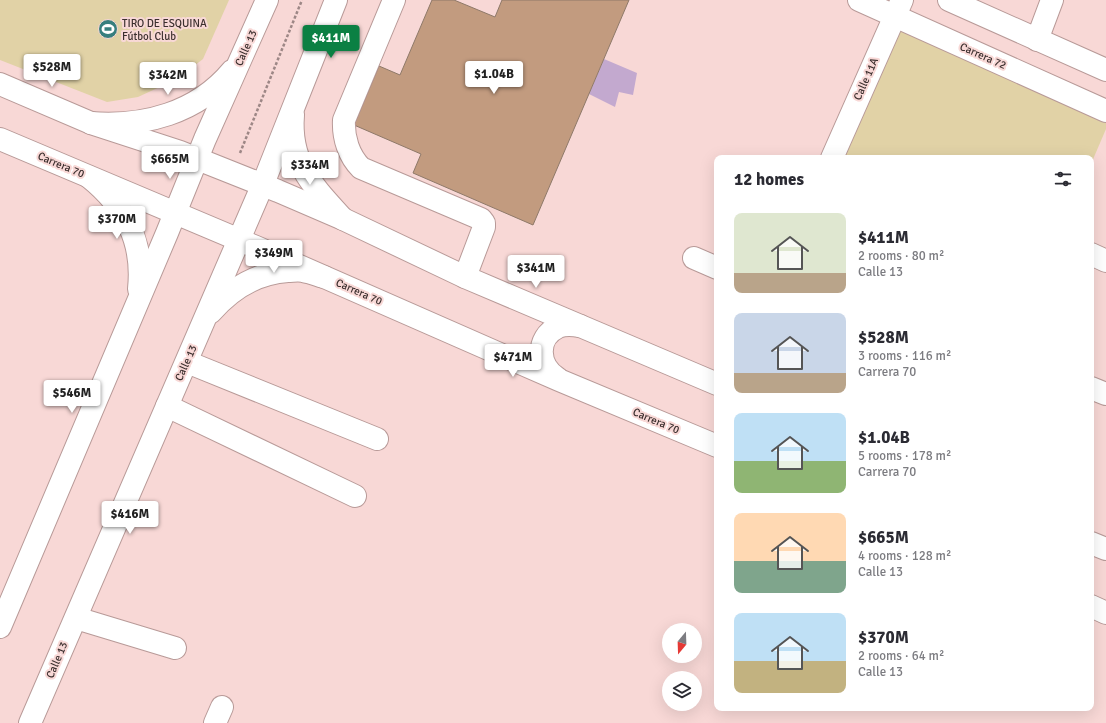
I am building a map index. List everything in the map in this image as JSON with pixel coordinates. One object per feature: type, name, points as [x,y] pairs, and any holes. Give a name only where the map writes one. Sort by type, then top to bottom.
[{"type":"street","name":"Calle 13","points":[[0,627],[175,214],[197,158],[267,0]]},
{"type":"street","name":"Calle 13","points":[[30,723],[263,184],[336,0]]},
{"type":"street","points":[[394,0],[344,120],[344,129],[350,154],[361,168],[481,219],[484,223],[484,227],[465,277]]},
{"type":"street","name":"Carrera 72","points":[[860,0],[898,8],[1106,111]]},
{"type":"street","points":[[949,0],[1106,70]]},
{"type":"street","points":[[1037,40],[1052,0]]},
{"type":"street","name":"Calle 11A","points":[[833,155],[898,8]]},
{"type":"street","points":[[92,123],[113,125],[135,123],[156,119],[176,111],[195,102],[212,90],[228,76],[242,59]]},
{"type":"street","points":[[0,84],[92,123],[197,158],[263,184],[343,219],[465,277],[714,383]]},
{"type":"street","points":[[294,106],[293,136],[301,166],[319,194],[343,219]]},
{"type":"street","name":"Carrera 70","points":[[0,139],[324,277],[559,380],[714,445]]},
{"type":"street","points":[[88,177],[103,189],[115,202],[125,217],[133,234],[138,252],[140,269],[140,288],[136,305]]},
{"type":"street","points":[[1094,255],[1106,261]]},
{"type":"street","points":[[694,258],[714,267]]},
{"type":"street","points":[[199,334],[208,316],[222,300],[238,287],[256,278],[279,272],[302,271],[324,277]]},
{"type":"street","points":[[559,380],[550,374],[544,364],[541,353],[543,342],[549,333],[558,327],[569,324],[580,326]]},
{"type":"street","points":[[187,362],[377,439]]},
{"type":"street","points":[[1094,389],[1106,394]]},
{"type":"street","points":[[167,406],[355,496]]},
{"type":"street","points":[[1094,544],[1106,549]]},
{"type":"street","points":[[1094,607],[1106,613]]},
{"type":"street","points":[[76,618],[175,648]]},
{"type":"path","points":[[240,153],[302,0]]},
{"type":"shaded area","name":"TIRO DE ESQUINA Fútbol Club","points":[[0,0],[229,0],[203,59],[177,79],[138,97],[107,102],[0,60]]},
{"type":"shaded area","points":[[894,16],[1106,111],[1106,129],[1094,157],[1094,155],[833,155]]},
{"type":"shaded area","points":[[604,59],[637,73],[633,95],[619,92],[615,107],[589,94]]},
{"type":"building","points":[[432,0],[454,0],[495,17],[502,0],[629,0],[533,225],[413,173],[421,154],[354,125],[379,66],[400,75]]},
{"type":"place","name":"TIRO DE ESQUINA Fútbol Club","points":[[108,29]]}]
